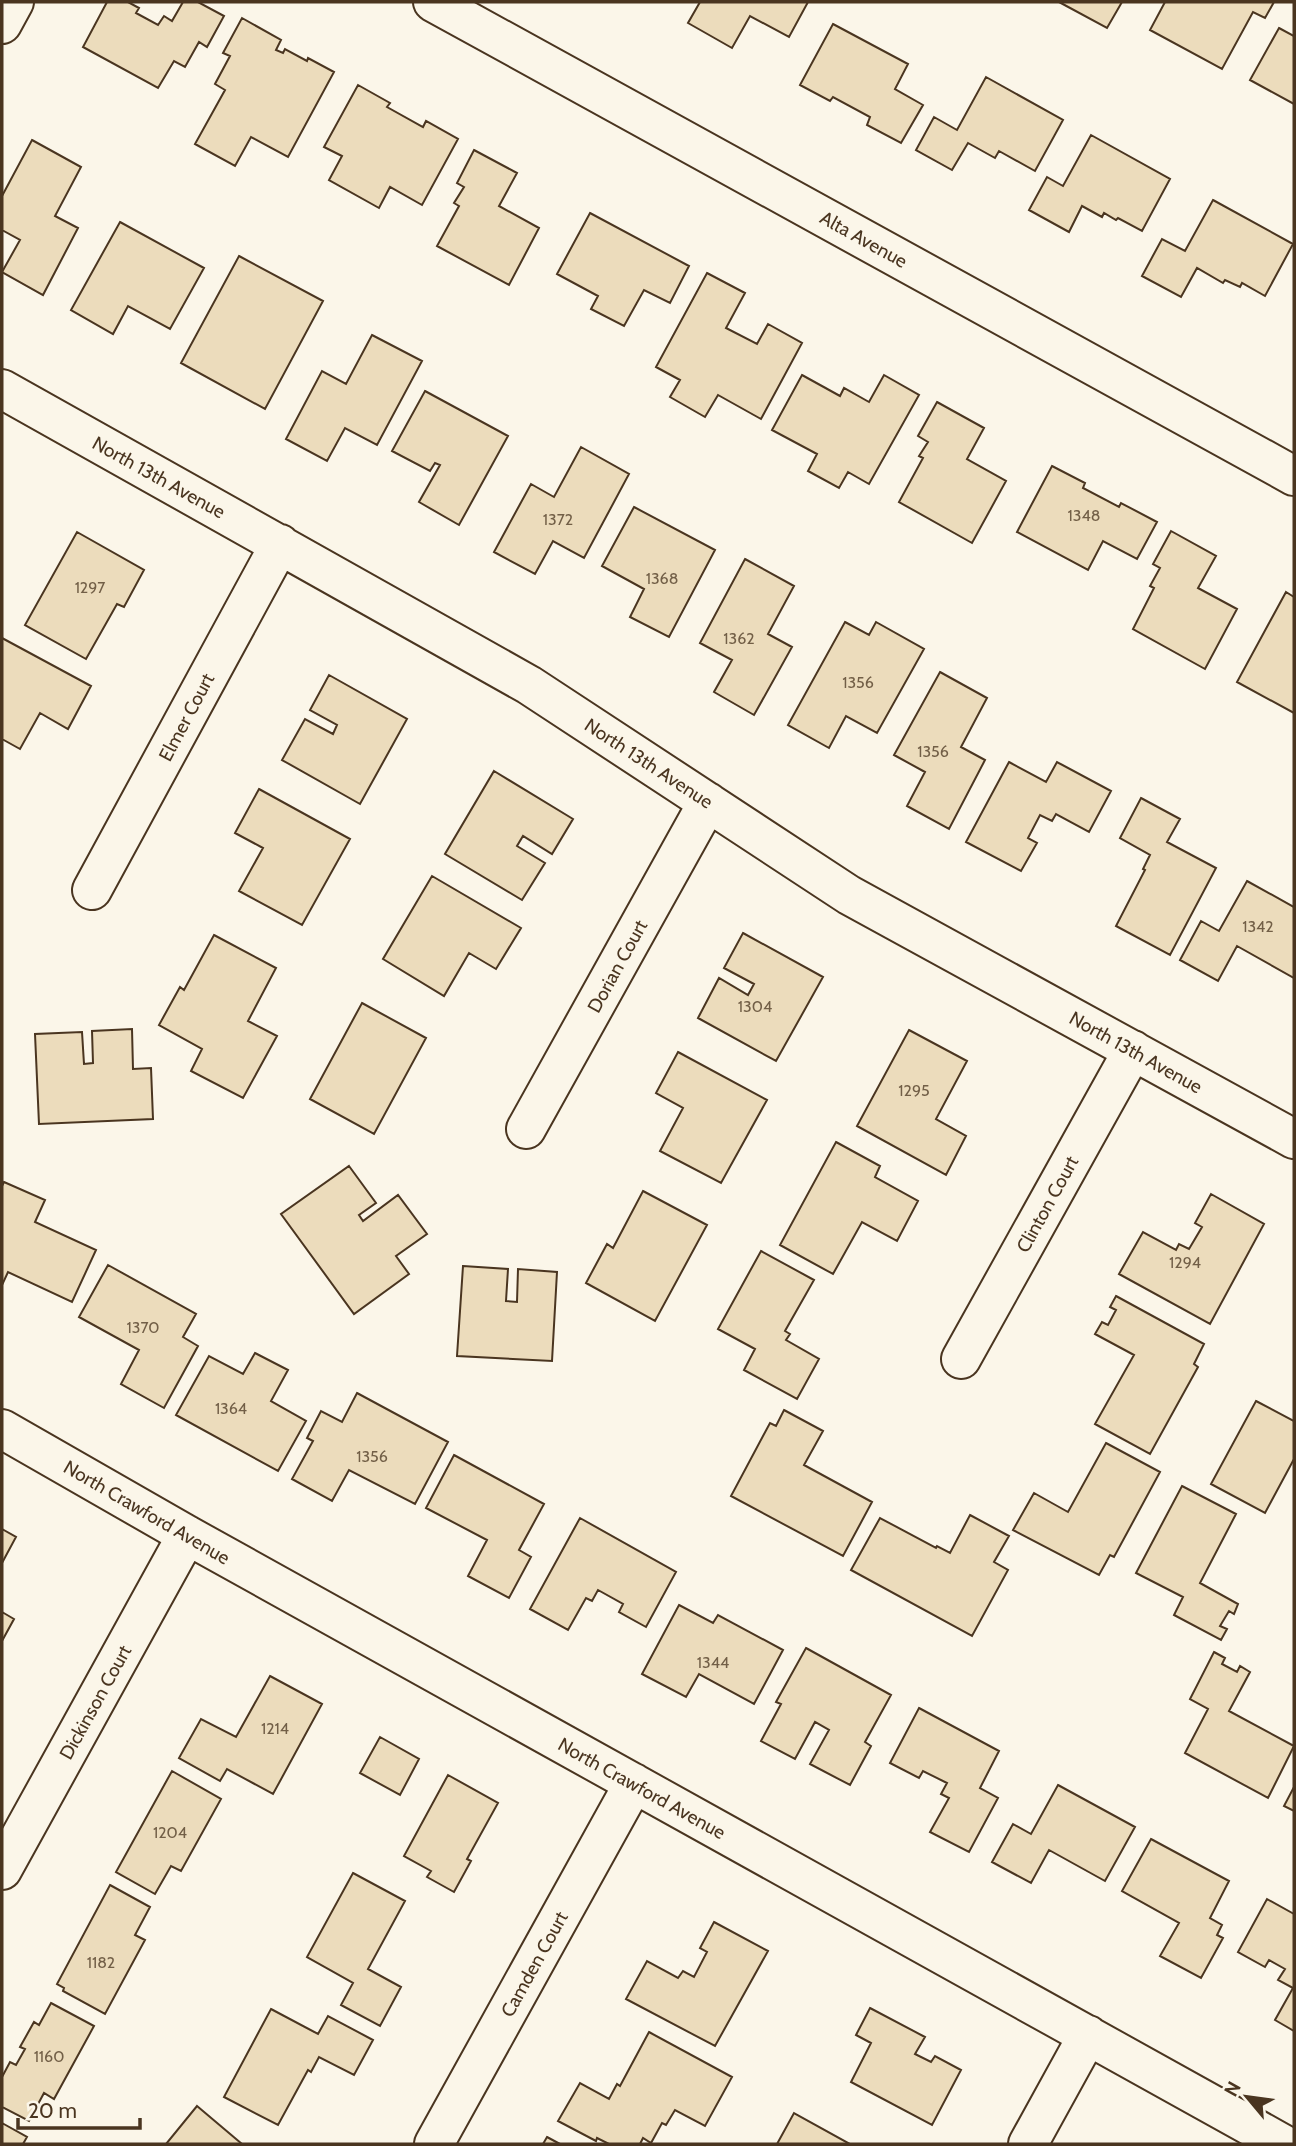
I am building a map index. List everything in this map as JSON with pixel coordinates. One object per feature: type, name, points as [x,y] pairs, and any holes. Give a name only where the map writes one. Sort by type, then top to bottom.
[{"type":"street","points":[[2,24],[14,2]]},
{"type":"street","name":"Alta Avenue","points":[[433,2],[1294,476]]},
{"type":"street","name":"North 13th Avenue","points":[[2,388],[529,685],[849,895],[1294,1139]]},
{"type":"street","name":"Elmer Court","points":[[92,890],[280,544]]},
{"type":"street","name":"Dorian Court","points":[[526,1129],[708,802]]},
{"type":"street","name":"Clinton Court","points":[[961,1359],[1133,1050]]},
{"type":"street","name":"North Crawford Avenue","points":[[2,1429],[187,1535],[1283,2144]]},
{"type":"street","name":"Dickinson Court","points":[[2,1870],[187,1535]]},
{"type":"street","name":"Camden Court","points":[[434,2144],[634,1783]]},
{"type":"street","points":[[1028,2144],[1088,2035]]},
{"type":"building","points":[[107,2],[128,2],[139,8],[136,13],[158,25],[164,16],[172,21],[183,2],[198,2],[224,16],[207,47],[199,42],[185,67],[174,61],[158,88],[83,47]]},
{"type":"building","points":[[700,2],[808,2],[789,37],[750,16],[732,48],[688,23]]},
{"type":"building","points":[[1059,2],[1122,2],[1107,28]]},
{"type":"building","points":[[1165,2],[1274,2],[1265,18],[1253,12],[1222,69],[1150,30]]},
{"type":"building","points":[[242,18],[281,40],[276,50],[283,53],[285,49],[334,72],[288,157],[251,137],[235,166],[195,144],[225,90],[215,84],[230,56],[223,53]]},
{"type":"building","points":[[833,24],[908,64],[895,89],[923,105],[901,143],[867,125],[870,117],[833,97],[830,101],[800,85]]},
{"type":"building","points":[[1279,28],[1294,36],[1294,104],[1250,80]]},
{"type":"building","points":[[986,77],[1063,120],[1035,171],[999,151],[995,158],[968,143],[952,170],[916,150],[934,117],[957,130]]},
{"type":"building","points":[[358,85],[390,103],[387,107],[423,127],[426,121],[458,139],[422,205],[390,187],[379,208],[329,180],[342,156],[324,147]]},
{"type":"building","points":[[1091,135],[1170,179],[1142,231],[1118,218],[1116,220],[1104,213],[1102,217],[1082,206],[1069,232],[1029,210],[1047,177],[1063,186]]},
{"type":"building","points":[[32,140],[81,167],[55,216],[78,228],[43,295],[2,272],[20,240],[2,230],[2,196]]},
{"type":"building","points":[[474,150],[517,173],[499,206],[539,228],[509,285],[437,246],[459,206],[454,203],[464,187],[457,183]]},
{"type":"building","points":[[1213,200],[1293,244],[1265,296],[1242,283],[1240,287],[1225,280],[1223,283],[1197,268],[1181,297],[1142,276],[1162,239],[1185,251]]},
{"type":"building","points":[[590,213],[689,266],[670,303],[644,290],[624,326],[591,309],[598,296],[557,274]]},
{"type":"building","points":[[120,222],[204,268],[170,329],[128,306],[113,334],[71,310]]},
{"type":"building","points":[[239,256],[323,301],[265,409],[181,363]]},
{"type":"building","points":[[707,273],[745,293],[726,328],[757,344],[768,324],[802,343],[761,419],[718,395],[705,417],[670,397],[680,380],[656,367]]},
{"type":"building","points":[[372,335],[422,361],[377,445],[345,428],[327,461],[286,439],[322,371],[346,384]]},
{"type":"building","points":[[802,375],[840,396],[844,388],[869,402],[884,375],[919,395],[869,484],[848,472],[839,488],[808,471],[817,454],[772,430]]},
{"type":"building","points":[[425,391],[508,436],[459,525],[419,502],[440,465],[435,463],[430,471],[392,451]]},
{"type":"building","points":[[937,402],[984,428],[967,459],[1006,481],[972,543],[899,502],[923,458],[919,456],[928,442],[918,436]]},
{"type":"building","points":[[581,447],[629,474],[584,558],[553,541],[535,574],[494,552],[531,484],[554,497]]},
{"type":"building","points":[[1052,466],[1085,483],[1083,488],[1119,507],[1121,503],[1157,522],[1137,559],[1103,541],[1088,570],[1017,532]]},
{"type":"building","points":[[634,507],[715,550],[669,637],[630,617],[644,589],[602,566]]},
{"type":"building","points":[[1171,531],[1216,556],[1198,588],[1237,609],[1205,669],[1133,629],[1154,588],[1150,586],[1160,568],[1153,564]]},
{"type":"building","points":[[77,532],[144,570],[124,607],[117,604],[86,659],[25,625]]},
{"type":"building","points":[[745,559],[794,586],[768,634],[792,647],[754,715],[714,692],[732,660],[700,643]]},
{"type":"building","points":[[1286,592],[1294,597],[1294,713],[1237,682]]},
{"type":"building","points":[[845,622],[869,635],[876,622],[924,649],[877,733],[846,716],[829,748],[788,725]]},
{"type":"building","points":[[2,638],[91,686],[68,729],[40,713],[20,749],[2,739]]},
{"type":"building","points":[[940,672],[987,698],[961,747],[985,760],[949,829],[907,806],[925,772],[894,755]]},
{"type":"building","points":[[329,675],[407,719],[360,804],[282,760],[305,719],[333,734],[337,725],[310,710]]},
{"type":"building","points":[[1009,762],[1046,782],[1057,762],[1111,791],[1089,832],[1056,814],[1052,821],[1040,815],[1028,838],[1037,843],[1021,871],[966,842]]},
{"type":"building","points":[[494,771],[573,819],[552,854],[523,836],[517,846],[545,863],[522,900],[445,854]]},
{"type":"building","points":[[259,789],[350,839],[302,925],[239,891],[263,848],[235,833]]},
{"type":"building","points":[[1141,798],[1180,819],[1167,842],[1216,868],[1170,955],[1116,926],[1150,855],[1120,838]]},
{"type":"building","points":[[432,876],[521,928],[496,969],[469,953],[444,996],[383,959]]},
{"type":"building","points":[[1247,881],[1294,907],[1294,978],[1237,946],[1218,981],[1180,960],[1201,921],[1219,931]]},
{"type":"building","points":[[743,933],[823,977],[776,1061],[698,1018],[719,978],[748,995],[754,984],[724,968]]},
{"type":"building","points":[[214,935],[276,968],[248,1021],[277,1036],[243,1098],[191,1071],[202,1049],[159,1025],[180,987],[184,990]]},
{"type":"building","points":[[362,1003],[426,1038],[374,1134],[310,1099]]},
{"type":"building","points":[[132,1029],[133,1069],[151,1068],[153,1119],[39,1124],[35,1034],[82,1032],[84,1064],[93,1063],[92,1031]]},
{"type":"building","points":[[909,1030],[967,1061],[936,1119],[966,1136],[946,1175],[857,1126]]},
{"type":"building","points":[[678,1052],[767,1100],[721,1183],[660,1151],[683,1108],[656,1093]]},
{"type":"building","points":[[836,1142],[880,1166],[875,1177],[918,1201],[897,1241],[862,1222],[833,1274],[780,1245]]},
{"type":"building","points":[[349,1166],[376,1203],[359,1215],[363,1221],[398,1195],[427,1234],[396,1256],[409,1274],[354,1314],[281,1214]]},
{"type":"building","points":[[4,1182],[45,1200],[35,1222],[96,1250],[72,1302],[8,1272],[2,1285]]},
{"type":"building","points":[[643,1191],[707,1225],[655,1321],[586,1283],[607,1244],[613,1248]]},
{"type":"building","points":[[1211,1194],[1264,1224],[1210,1324],[1119,1274],[1143,1232],[1176,1250],[1179,1244],[1189,1249],[1202,1227],[1195,1223]]},
{"type":"building","points":[[761,1251],[814,1280],[785,1331],[790,1334],[786,1340],[819,1359],[797,1399],[744,1370],[755,1349],[718,1329]]},
{"type":"building","points":[[108,1265],[196,1314],[183,1337],[198,1346],[164,1408],[121,1384],[139,1350],[79,1317]]},
{"type":"building","points":[[463,1266],[508,1269],[506,1301],[517,1302],[518,1269],[557,1272],[552,1361],[457,1356]]},
{"type":"building","points":[[1116,1296],[1204,1344],[1194,1364],[1198,1367],[1150,1454],[1095,1424],[1134,1355],[1095,1334],[1102,1322],[1108,1325],[1116,1310],[1110,1307]]},
{"type":"building","points":[[255,1353],[288,1370],[271,1401],[306,1421],[278,1471],[176,1415],[209,1356],[243,1374]]},
{"type":"building","points":[[357,1393],[448,1442],[415,1504],[349,1470],[332,1501],[292,1479],[313,1441],[307,1438],[321,1411],[342,1422]]},
{"type":"building","points":[[1256,1401],[1294,1421],[1294,1459],[1265,1513],[1211,1484]]},
{"type":"building","points":[[784,1410],[823,1431],[804,1465],[872,1502],[843,1556],[731,1496],[770,1423],[776,1426]]},
{"type":"building","points":[[1106,1443],[1160,1472],[1114,1557],[1110,1555],[1099,1575],[1013,1530],[1034,1493],[1068,1512]]},
{"type":"building","points":[[454,1455],[544,1504],[519,1550],[531,1557],[509,1598],[468,1576],[487,1540],[426,1508]]},
{"type":"building","points":[[1182,1486],[1236,1514],[1200,1583],[1238,1604],[1234,1614],[1229,1611],[1220,1626],[1227,1629],[1221,1640],[1174,1615],[1183,1597],[1136,1573]]},
{"type":"building","points":[[970,1515],[1009,1536],[994,1562],[1008,1570],[972,1636],[851,1570],[880,1518],[950,1553]]},
{"type":"building","points":[[580,1518],[676,1572],[646,1627],[619,1612],[623,1604],[598,1590],[592,1601],[586,1598],[568,1630],[530,1609]]},
{"type":"building","points":[[2,1529],[16,1537],[2,1563]]},
{"type":"building","points":[[679,1605],[713,1623],[718,1615],[783,1650],[754,1704],[699,1674],[686,1697],[642,1674]]},
{"type":"building","points":[[2,1612],[14,1619],[2,1641]]},
{"type":"building","points":[[806,1648],[891,1695],[865,1742],[871,1746],[850,1785],[810,1764],[829,1730],[815,1722],[795,1759],[761,1741],[781,1704],[776,1702]]},
{"type":"building","points":[[1214,1652],[1225,1658],[1222,1664],[1237,1672],[1240,1666],[1250,1672],[1229,1711],[1294,1746],[1268,1798],[1185,1753],[1208,1709],[1190,1699]]},
{"type":"building","points":[[270,1676],[322,1704],[273,1794],[227,1769],[220,1781],[179,1758],[201,1719],[236,1737]]},
{"type":"building","points":[[919,1708],[999,1751],[980,1788],[998,1798],[969,1852],[930,1832],[949,1798],[941,1794],[947,1783],[923,1771],[919,1778],[890,1763]]},
{"type":"building","points":[[380,1737],[419,1759],[400,1795],[360,1773]]},
{"type":"building","points":[[172,1771],[221,1799],[181,1871],[171,1866],[155,1894],[116,1872]]},
{"type":"building","points":[[448,1775],[498,1803],[467,1859],[471,1861],[454,1892],[427,1877],[431,1871],[404,1856]]},
{"type":"building","points":[[1058,1785],[1135,1827],[1105,1881],[1049,1850],[1031,1883],[992,1862],[1013,1824],[1031,1834]]},
{"type":"building","points":[[1294,1787],[1294,1811],[1284,1806]]},
{"type":"building","points":[[1151,1839],[1229,1881],[1210,1918],[1222,1925],[1217,1935],[1223,1938],[1201,1978],[1160,1956],[1179,1923],[1122,1891]]},
{"type":"building","points":[[353,1873],[405,1901],[368,1969],[401,1987],[380,2026],[341,2005],[353,1983],[307,1957]]},
{"type":"building","points":[[110,1885],[150,1907],[135,1935],[145,1940],[105,2014],[63,1991],[64,1988],[57,1984]]},
{"type":"building","points":[[1267,1899],[1294,1914],[1294,2031],[1275,2020],[1293,1988],[1278,1980],[1285,1969],[1269,1960],[1265,1967],[1238,1952]]},
{"type":"building","points":[[714,1922],[768,1951],[715,2046],[626,1999],[647,1961],[678,1978],[683,1971],[694,1977],[707,1952],[700,1948]]},
{"type":"building","points":[[51,2003],[94,2026],[54,2099],[44,2093],[29,2121],[2,2107],[2,2077],[10,2062],[16,2065],[25,2049],[20,2047],[34,2022],[39,2025]]},
{"type":"building","points":[[870,2008],[925,2037],[915,2054],[931,2062],[935,2056],[961,2070],[932,2125],[851,2082],[871,2043],[856,2035]]},
{"type":"building","points":[[271,2009],[318,2034],[328,2016],[373,2040],[354,2075],[319,2057],[311,2072],[308,2070],[278,2125],[224,2097]]},
{"type":"building","points":[[649,2032],[732,2077],[705,2126],[675,2110],[666,2125],[662,2123],[651,2143],[643,2138],[640,2144],[609,2144],[597,2138],[596,2141],[558,2121],[580,2083],[609,2099],[617,2084],[620,2086]]},
{"type":"building","points":[[197,2106],[242,2144],[166,2144]]},
{"type":"building","points":[[794,2113],[850,2144],[777,2144]]},
{"type":"building","points":[[2,2123],[27,2137],[23,2144],[2,2144]]},
{"type":"building","points":[[547,2137],[560,2144],[543,2144]]}]
